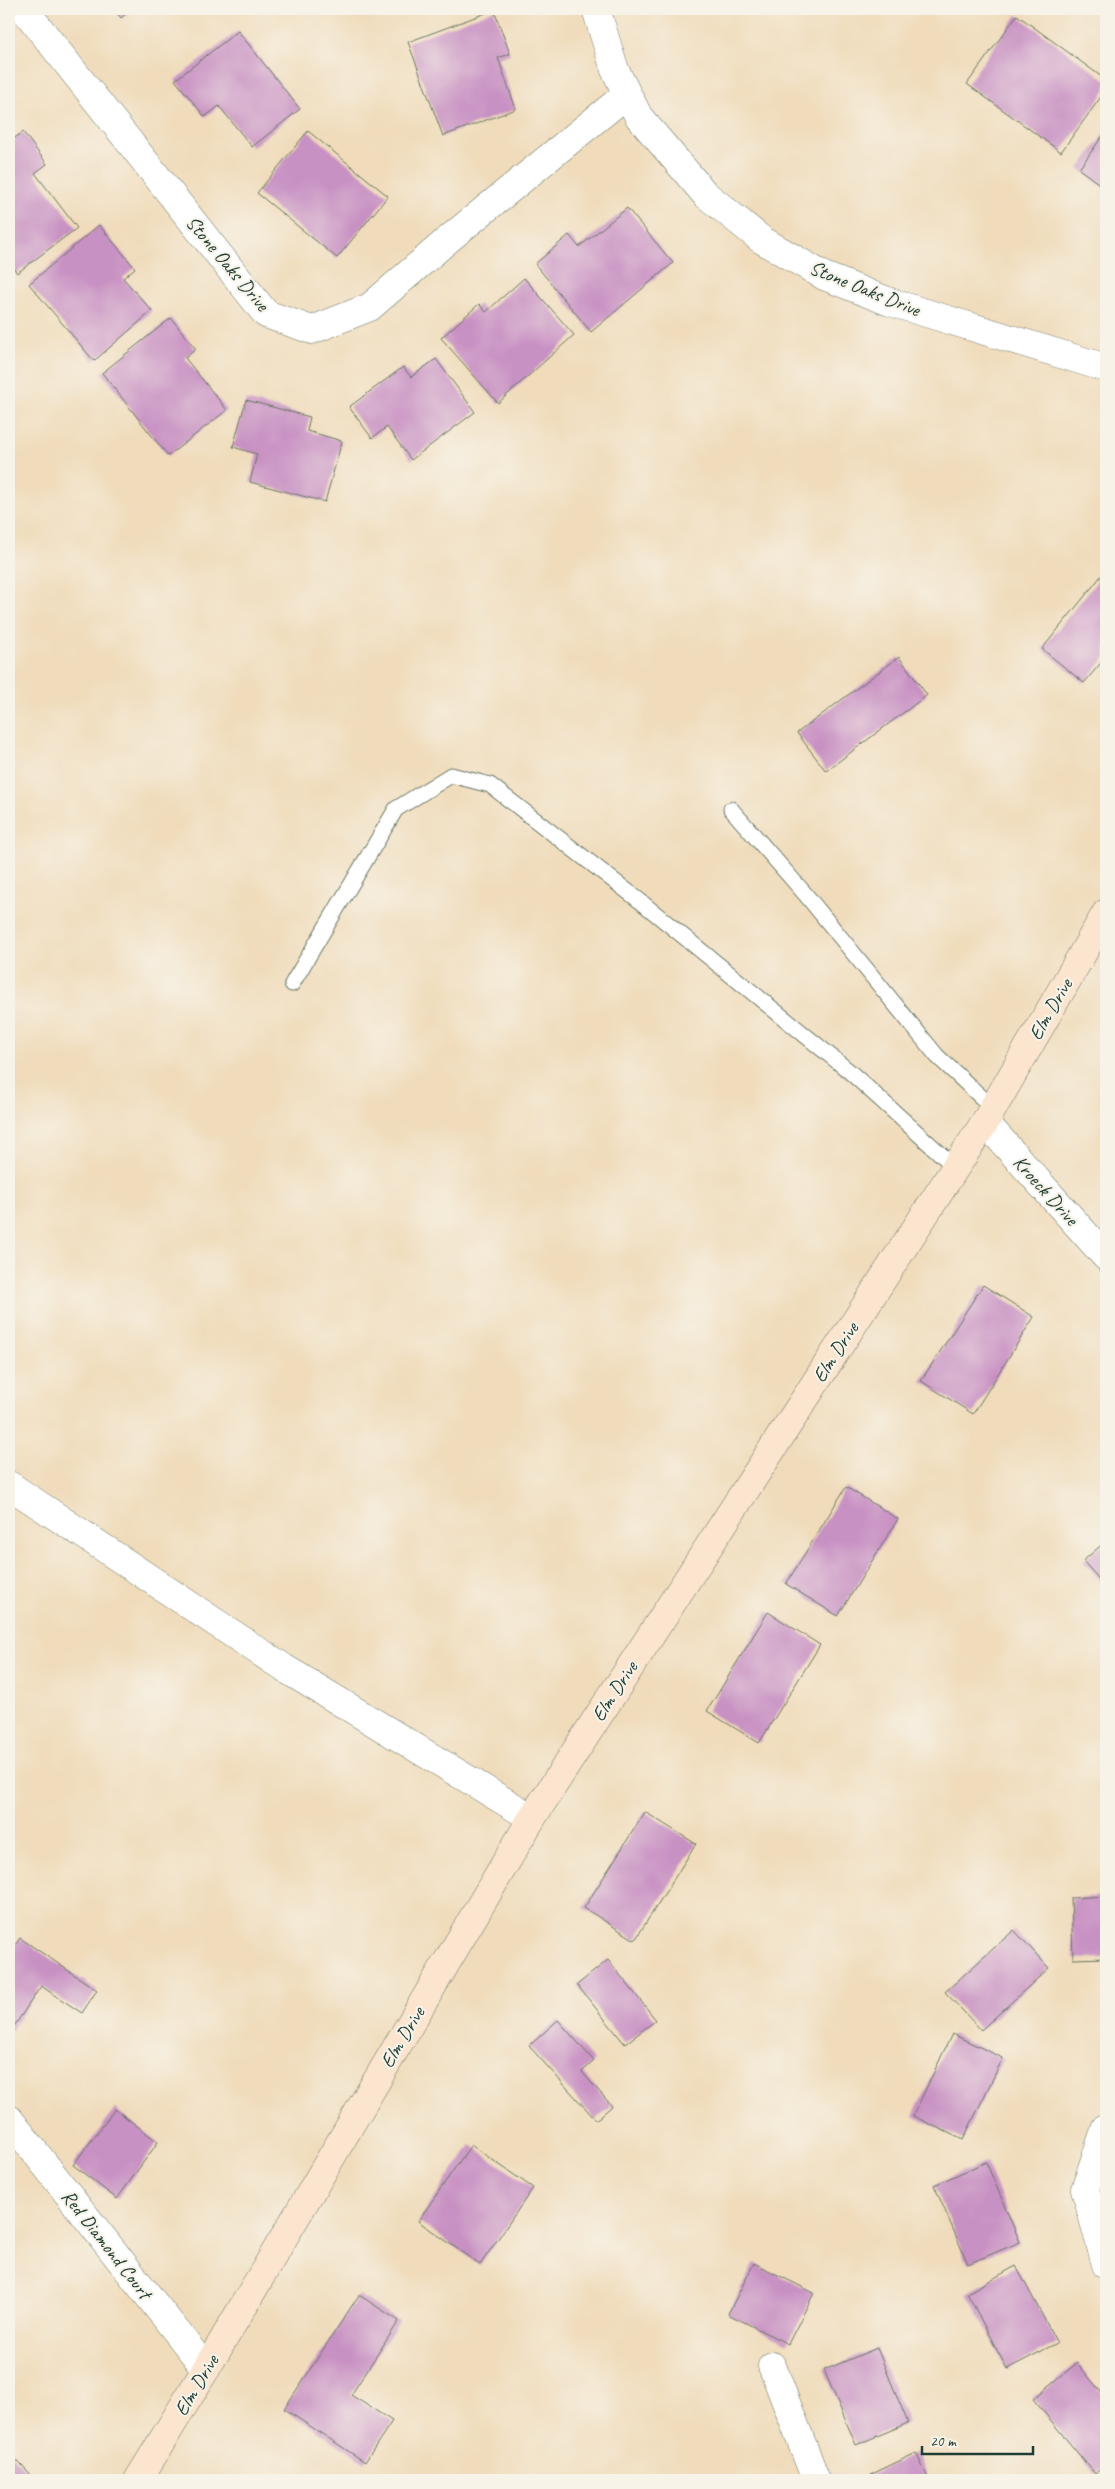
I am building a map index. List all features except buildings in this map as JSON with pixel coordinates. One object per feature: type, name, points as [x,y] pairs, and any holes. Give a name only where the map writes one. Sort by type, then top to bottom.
[{"type":"street","name":"Stone Oaks Drive","points":[[24,9],[266,314],[312,330],[370,307],[450,238],[627,94]]},
{"type":"street","name":"Stone Oaks Drive","points":[[596,9],[615,70],[639,117],[705,194],[762,240],[824,276],[890,302],[1106,368]]},
{"type":"street","name":"Elm Drive","points":[[138,2480],[206,2369],[532,1818],[989,1115],[1106,913]]},
{"type":"street","name":"Kroeck Drive","points":[[989,1115],[1106,1257]]},
{"type":"street","points":[[9,1485],[284,1668],[532,1818]]},
{"type":"street","name":"Red Diamond Court","points":[[9,2119],[206,2369]]},
{"type":"street","points":[[1106,2127],[1085,2189],[1106,2265]]},
{"type":"street","points":[[772,2366],[816,2480]]},
{"type":"lane","points":[[292,984],[396,809],[451,776],[490,785],[640,901],[841,1065],[955,1167]]},
{"type":"lane","points":[[731,809],[806,895],[937,1056],[989,1115]]}]
